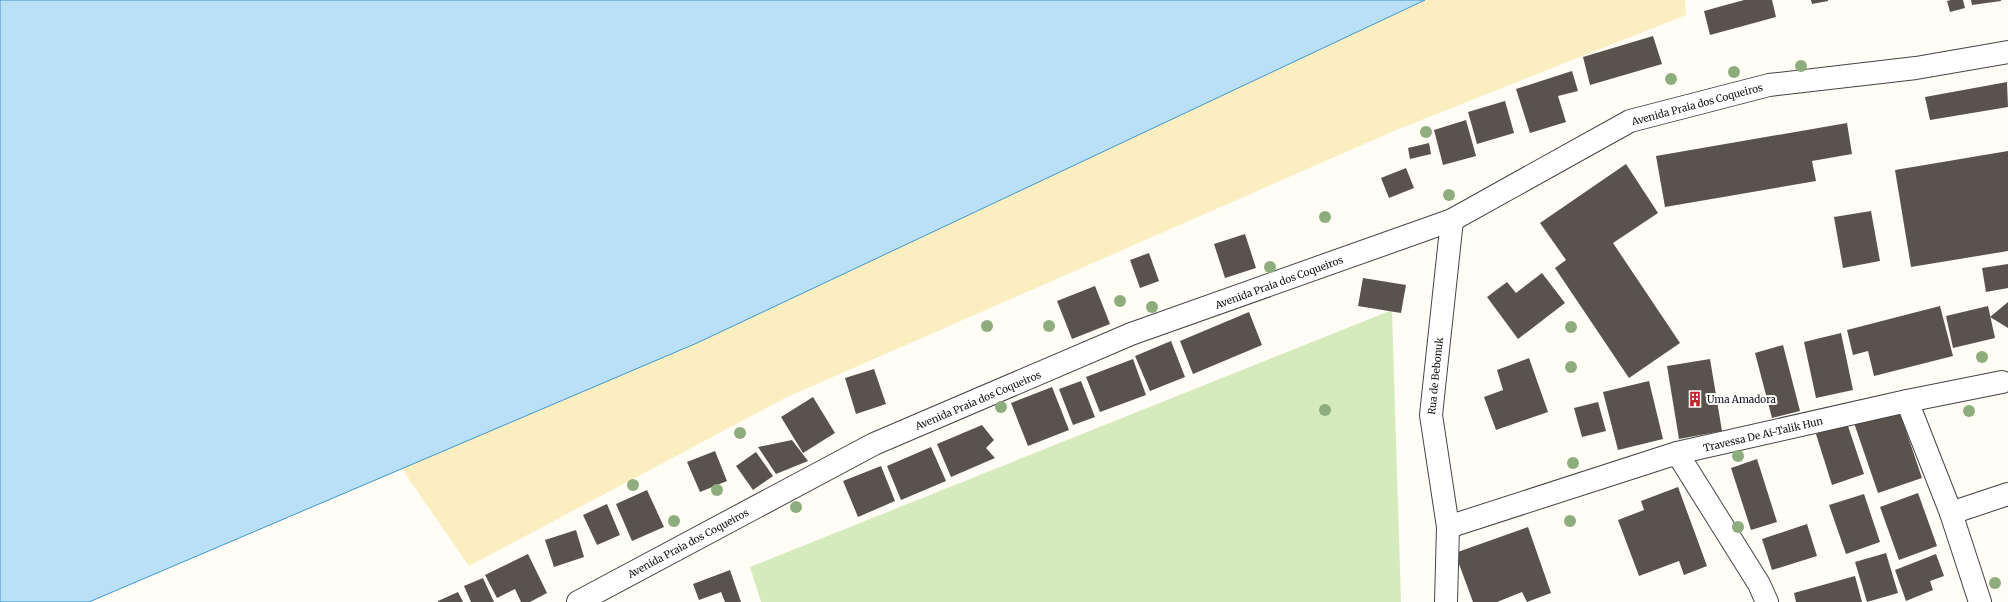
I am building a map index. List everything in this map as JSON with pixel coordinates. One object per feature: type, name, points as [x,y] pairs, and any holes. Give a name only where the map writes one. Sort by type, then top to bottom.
[{"type":"street","name":"Avenida Praia dos Coqueiros","points":[[579,602],[874,444],[1132,334],[1452,220],[1630,121],[1769,85],[1916,68],[2008,52]]},
{"type":"street","name":"Rua de Bebonuk","points":[[1446,602],[1448,527],[1431,415],[1452,220]]},
{"type":"street","name":"Travessa De Ai-Talik Hun","points":[[1448,527],[1677,453],[1906,401],[2002,382]]},
{"type":"street","points":[[1906,401],[1951,513],[1980,602]]},
{"type":"street","points":[[1677,453],[1759,584],[1767,602]]},
{"type":"street","points":[[1951,513],[2008,494]]},
{"type":"green space","points":[[1392,310],[1401,602],[761,602],[750,567]]},
{"type":"sand","points":[[1425,0],[1685,0],[1686,15],[1396,130],[785,398],[469,566],[402,469],[697,343]]},
{"type":"water","points":[[0,0],[1425,0],[697,343],[89,602],[0,602]]},
{"type":"building","points":[[1744,0],[1772,0],[1776,17],[1710,35],[1704,11]]},
{"type":"building","points":[[1811,0],[1828,0],[1828,1],[1812,4]]},
{"type":"building","points":[[1963,0],[1965,8],[1950,12],[1947,1]]},
{"type":"building","points":[[1971,0],[2001,0],[2001,1],[1972,5]]},
{"type":"building","points":[[1653,36],[1662,64],[1590,85],[1583,57]]},
{"type":"building","points":[[1572,71],[1578,91],[1558,96],[1566,122],[1530,133],[1516,89]]},
{"type":"building","points":[[2007,82],[2008,107],[1930,120],[1925,97]]},
{"type":"building","points":[[1505,101],[1514,133],[1477,144],[1468,112]]},
{"type":"building","points":[[1466,120],[1476,156],[1443,165],[1434,130]]},
{"type":"building","points":[[1847,123],[1852,154],[1812,161],[1816,181],[1665,207],[1656,156]]},
{"type":"building","points":[[1429,143],[1431,154],[1410,159],[1408,148]]},
{"type":"building","points":[[2008,151],[2008,251],[1911,267],[1895,170]]},
{"type":"building","points":[[1626,164],[1658,213],[1613,243],[1680,343],[1629,378],[1555,268],[1566,260],[1540,223]]},
{"type":"building","points":[[1406,168],[1414,188],[1389,198],[1381,178]]},
{"type":"building","points":[[1871,211],[1880,261],[1843,268],[1834,217]]},
{"type":"building","points":[[1245,234],[1256,268],[1225,278],[1214,244]]},
{"type":"building","points":[[1149,253],[1159,281],[1140,288],[1130,260]]},
{"type":"building","points":[[2008,264],[2008,288],[1986,292],[1982,268]]},
{"type":"building","points":[[1542,273],[1565,303],[1518,339],[1487,297],[1507,282],[1516,293]]},
{"type":"building","points":[[1363,278],[1406,285],[1401,313],[1358,306]]},
{"type":"building","points":[[1095,286],[1110,324],[1072,339],[1057,301]]},
{"type":"building","points":[[2008,302],[2008,328],[1990,317]]},
{"type":"building","points":[[1940,306],[1953,356],[1874,376],[1868,351],[1853,355],[1847,330]]},
{"type":"building","points":[[1988,306],[1995,338],[1953,348],[1946,316]]},
{"type":"building","points":[[1249,312],[1262,345],[1193,374],[1180,341]]},
{"type":"building","points":[[1841,333],[1853,390],[1816,398],[1804,342]]},
{"type":"building","points":[[1171,341],[1185,377],[1150,391],[1135,356]]},
{"type":"building","points":[[1783,345],[1800,411],[1772,418],[1755,353]]},
{"type":"building","points":[[1529,358],[1548,412],[1496,430],[1484,397],[1503,390],[1497,370]]},
{"type":"building","points":[[1133,359],[1146,395],[1100,412],[1086,377]]},
{"type":"building","name":"Uma Amadora","points":[[1710,359],[1722,431],[1679,439],[1667,366]]},
{"type":"building","points":[[874,369],[886,404],[856,414],[845,378]]},
{"type":"building","points":[[1081,381],[1095,417],[1073,425],[1059,389]]},
{"type":"building","points":[[1649,381],[1663,439],[1618,450],[1603,392]]},
{"type":"building","points":[[1052,387],[1069,430],[1028,446],[1011,403]]},
{"type":"building","points":[[813,397],[835,433],[803,453],[781,417]]},
{"type":"building","points":[[1598,402],[1606,431],[1582,437],[1574,408]]},
{"type":"building","points":[[1898,407],[1922,478],[1878,493],[1854,423]]},
{"type":"building","points":[[1847,423],[1864,474],[1832,485],[1816,434]]},
{"type":"building","points":[[982,425],[994,440],[986,448],[995,458],[951,477],[937,444]]},
{"type":"building","points":[[792,440],[808,461],[776,474],[758,447]]},
{"type":"building","points":[[931,447],[946,481],[901,500],[887,466]]},
{"type":"building","points":[[715,451],[727,481],[700,492],[687,462]]},
{"type":"building","points":[[756,452],[773,476],[753,490],[736,466]]},
{"type":"building","points":[[1757,459],[1777,522],[1751,530],[1731,468]]},
{"type":"building","points":[[881,466],[895,501],[858,517],[843,481]]},
{"type":"building","points":[[1678,487],[1707,566],[1684,575],[1679,561],[1639,576],[1618,520],[1644,510],[1641,501]]},
{"type":"building","points":[[647,490],[664,527],[632,541],[616,504]]},
{"type":"building","points":[[1918,493],[1937,546],[1899,560],[1880,507]]},
{"type":"building","points":[[1864,494],[1880,542],[1846,554],[1829,505]]},
{"type":"building","points":[[607,504],[620,535],[597,545],[583,515]]},
{"type":"building","points":[[1807,524],[1817,556],[1772,570],[1762,539]]},
{"type":"building","points":[[1528,527],[1551,593],[1527,602],[1522,592],[1497,602],[1473,602],[1455,553]]},
{"type":"building","points":[[576,530],[584,557],[554,567],[545,540]]},
{"type":"building","points":[[1886,553],[1898,593],[1867,602],[1855,562]]},
{"type":"building","points":[[528,554],[547,593],[530,602],[521,602],[515,589],[497,598],[485,575]]},
{"type":"building","points":[[1936,554],[1944,576],[1930,581],[1933,590],[1906,601],[1895,570]]},
{"type":"building","points":[[730,570],[741,602],[725,602],[721,592],[699,600],[693,584]]},
{"type":"building","points":[[1855,576],[1862,602],[1796,602],[1794,593]]},
{"type":"building","points":[[483,578],[494,602],[471,602],[464,586]]},
{"type":"building","points":[[458,592],[463,602],[438,602],[438,601]]},
{"type":"place","name":"Uma Amadora","points":[[1695,399]]}]
